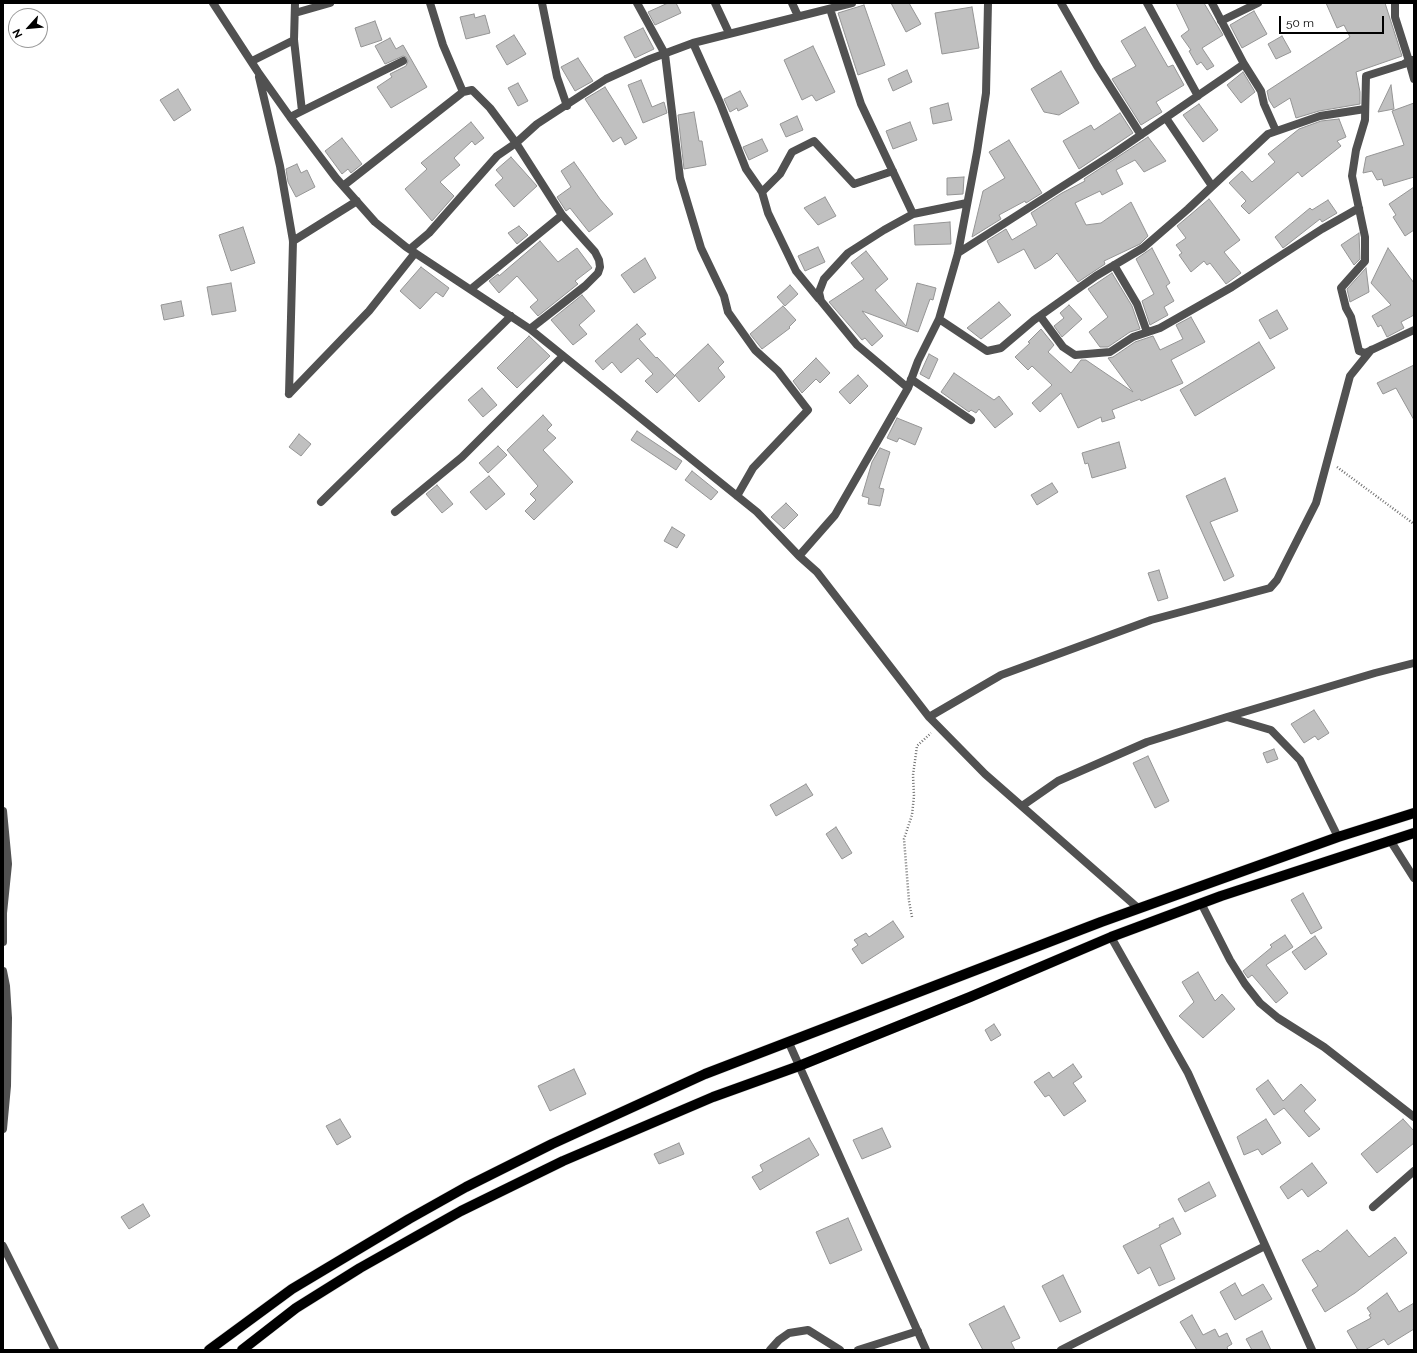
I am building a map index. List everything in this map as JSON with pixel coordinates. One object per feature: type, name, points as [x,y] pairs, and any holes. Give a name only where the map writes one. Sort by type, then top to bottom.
[{"type":"main road","points":[[209,1350],[292,1289],[409,1219],[552,1144],[699,1078],[1138,908],[1338,837],[1414,813]]},
{"type":"main road","points":[[242,1350],[296,1308],[360,1268],[461,1211],[563,1161],[713,1097],[799,1066],[970,997],[1111,937],[1202,903],[1414,833]]},
{"type":"street","points":[[213,3],[252,60],[258,72],[290,117],[343,186],[375,222],[412,251],[530,329],[757,512],[799,556],[817,572],[938,726],[985,774],[1138,908]]},
{"type":"street","points":[[295,3],[294,40],[302,111]]},
{"type":"street","points":[[295,13],[330,3]]},
{"type":"street","points":[[430,3],[442,45],[463,92]]},
{"type":"street","points":[[542,3],[557,78],[567,106]]},
{"type":"street","points":[[637,3],[665,54],[680,178],[701,248],[724,296],[728,312],[755,350],[778,371],[808,410],[753,468],[737,496]]},
{"type":"street","points":[[715,3],[729,33]]},
{"type":"street","points":[[792,3],[798,16]]},
{"type":"street","points":[[258,72],[280,166],[293,241],[289,394],[370,311],[412,251],[497,156],[516,143],[536,124],[567,106],[606,79],[693,43],[852,3]]},
{"type":"street","points":[[799,556],[835,515],[908,388],[939,319],[958,253],[986,93],[988,3]]},
{"type":"street","points":[[1062,3],[1098,66],[1141,135]]},
{"type":"street","points":[[1147,3],[1198,96]]},
{"type":"street","points":[[1212,3],[1244,64],[1261,91],[1264,104],[1276,131]]},
{"type":"street","points":[[1221,21],[1258,3]]},
{"type":"street","points":[[1394,3],[1395,17],[1412,60],[1414,80]]},
{"type":"street","points":[[830,9],[861,104],[913,214]]},
{"type":"street","points":[[252,60],[294,40]]},
{"type":"street","points":[[693,43],[720,103],[746,169],[762,192],[768,214],[796,271],[857,345],[908,388]]},
{"type":"street","points":[[1412,60],[1366,76],[1364,120],[1356,150],[1352,176],[1365,237],[1365,261],[1340,288],[1346,308],[1351,317],[1359,351],[1365,353],[1413,332]]},
{"type":"street","points":[[290,117],[403,61]]},
{"type":"street","points":[[958,253],[1114,154],[1244,64]]},
{"type":"street","points":[[343,186],[463,92],[472,90],[478,94],[516,143],[562,215],[595,252],[600,267],[598,273],[585,286],[530,329]]},
{"type":"street","points":[[939,319],[987,351],[1001,348],[1040,316],[1096,276],[1143,248],[1268,134],[1320,116],[1365,109]]},
{"type":"street","points":[[1166,118],[1212,186]]},
{"type":"street","points":[[762,192],[780,174],[792,152],[814,141],[854,184],[893,171]]},
{"type":"street","points":[[293,241],[357,202]]},
{"type":"street","points":[[821,301],[819,292],[824,279],[848,253],[913,214],[968,202]]},
{"type":"street","points":[[1040,316],[1063,347],[1075,355],[1110,352],[1133,337],[1160,328],[1232,287],[1322,229],[1359,208]]},
{"type":"street","points":[[471,289],[562,215]]},
{"type":"street","points":[[1114,265],[1137,304],[1147,332]]},
{"type":"street","points":[[321,502],[511,316]]},
{"type":"street","points":[[930,717],[1001,675],[1150,620],[1270,588],[1277,580],[1316,503],[1350,376],[1371,350]]},
{"type":"street","points":[[395,512],[462,457],[563,356]]},
{"type":"street","points":[[911,379],[971,420]]},
{"type":"street","points":[[1022,806],[1058,781],[1147,742],[1375,673],[1414,664]]},
{"type":"street","points":[[1227,717],[1271,730],[1300,760],[1338,837]]},
{"type":"street","points":[[3,811],[8,864],[3,913],[3,942]]},
{"type":"street","points":[[1390,840],[1414,878]]},
{"type":"street","points":[[1202,903],[1230,960],[1245,984],[1260,1003],[1278,1018],[1330,1052],[1414,1117]]},
{"type":"street","points":[[1111,937],[1188,1072],[1312,1350]]},
{"type":"street","points":[[3,971],[6,986],[8,1018],[7,1086],[3,1129]]},
{"type":"street","points":[[789,1043],[926,1350]]},
{"type":"street","points":[[1373,1207],[1414,1171]]},
{"type":"street","points":[[3,1246],[55,1350]]},
{"type":"street","points":[[1061,1350],[1265,1246]]},
{"type":"street","points":[[770,1350],[779,1340],[789,1333],[808,1330],[840,1350]]},
{"type":"street","points":[[858,1350],[918,1331]]},
{"type":"path","points":[[1327,461],[1414,524]]},
{"type":"path","points":[[912,917],[909,901],[904,839],[912,815],[914,796],[913,775],[917,746],[938,726]]},
{"type":"building","points":[[668,3],[676,3],[681,13],[655,25],[648,12]]},
{"type":"building","points":[[891,3],[909,3],[921,24],[906,32]]},
{"type":"building","points":[[1176,3],[1204,3],[1223,35],[1202,48],[1214,66],[1207,70],[1201,62],[1197,65],[1189,51],[1191,50],[1181,36],[1189,30]]},
{"type":"building","points":[[1326,3],[1385,3],[1402,56],[1356,72],[1360,92],[1360,104],[1319,111],[1296,118],[1290,98],[1274,108],[1269,100],[1267,91],[1350,37],[1344,25],[1337,28]]},
{"type":"building","points":[[864,5],[885,65],[858,75],[838,13]]},
{"type":"building","points":[[972,7],[979,48],[942,54],[935,13]]},
{"type":"building","points":[[1254,11],[1267,34],[1242,48],[1230,25]]},
{"type":"building","points":[[474,14],[475,18],[485,15],[490,33],[466,39],[460,17]]},
{"type":"building","points":[[375,21],[382,40],[361,47],[355,28]]},
{"type":"building","points":[[1145,27],[1168,67],[1173,65],[1184,85],[1156,102],[1162,112],[1141,125],[1112,79],[1136,66],[1121,41]]},
{"type":"building","points":[[643,28],[654,49],[635,58],[624,37]]},
{"type":"building","points":[[514,35],[526,54],[507,65],[496,46]]},
{"type":"building","points":[[1282,36],[1291,52],[1276,59],[1268,44]]},
{"type":"building","points":[[390,38],[396,49],[403,45],[427,87],[391,108],[377,87],[392,77],[390,74],[406,66],[408,61],[406,57],[403,56],[385,64],[375,46]]},
{"type":"building","points":[[813,46],[835,92],[816,101],[812,95],[802,100],[784,60]]},
{"type":"building","points":[[578,58],[593,81],[575,91],[561,67]]},
{"type":"building","points":[[907,70],[912,82],[893,91],[888,79]]},
{"type":"building","points":[[1061,71],[1079,103],[1059,115],[1044,112],[1031,89]]},
{"type":"building","points":[[1243,72],[1255,92],[1241,103],[1227,85]]},
{"type":"building","points":[[641,80],[652,107],[664,102],[667,113],[643,123],[628,85]]},
{"type":"building","points":[[518,83],[528,101],[518,106],[508,88]]},
{"type":"building","points":[[1391,85],[1394,109],[1378,112]]},
{"type":"building","points":[[605,87],[637,138],[625,145],[621,137],[613,142],[585,99]]},
{"type":"building","points":[[178,89],[191,110],[174,121],[160,100]]},
{"type":"building","points":[[740,91],[748,106],[738,111],[737,108],[730,112],[724,99]]},
{"type":"building","points":[[948,103],[952,120],[933,124],[930,108]]},
{"type":"building","points":[[1414,103],[1414,177],[1384,186],[1382,179],[1377,180],[1372,171],[1363,173],[1366,157],[1404,145],[1392,111]]},
{"type":"building","points":[[1199,104],[1218,130],[1203,142],[1183,115]]},
{"type":"building","points":[[694,112],[699,141],[702,141],[706,165],[684,169],[678,115]]},
{"type":"building","points":[[1120,113],[1133,133],[1079,169],[1063,141],[1091,125],[1094,130]]},
{"type":"building","points":[[797,116],[803,130],[786,137],[780,124]]},
{"type":"building","points":[[1339,119],[1346,137],[1337,141],[1341,146],[1302,177],[1298,172],[1249,214],[1241,206],[1246,201],[1229,183],[1242,171],[1252,182],[1275,162],[1268,154],[1299,129],[1321,121]]},
{"type":"building","points":[[471,122],[484,138],[475,145],[472,141],[454,158],[460,165],[440,182],[454,196],[432,221],[405,189],[427,169],[421,163]]},
{"type":"building","points":[[910,122],[917,140],[893,149],[886,131]]},
{"type":"building","points":[[1148,137],[1166,161],[1144,172],[1135,160],[1116,170],[1123,184],[1102,195],[1100,191],[1075,203],[1086,225],[1101,223],[1131,202],[1148,236],[1140,244],[1104,261],[1105,264],[1078,282],[1057,253],[1051,259],[1035,269],[1024,249],[998,263],[987,241],[1006,229],[1012,240],[1037,225],[1031,213],[1062,193],[1085,181],[1084,179]]},
{"type":"building","points":[[342,138],[362,164],[351,173],[348,169],[342,174],[325,151]]},
{"type":"building","points":[[762,139],[768,151],[749,160],[743,147]]},
{"type":"building","points":[[1009,140],[1042,193],[1026,203],[1025,201],[999,215],[1001,219],[972,237],[983,191],[1005,178],[989,152]]},
{"type":"building","points":[[511,157],[537,186],[514,207],[495,185],[503,178],[496,170]]},
{"type":"building","points":[[574,162],[600,199],[613,214],[589,232],[570,208],[566,211],[557,197],[571,187],[561,171]]},
{"type":"building","points":[[297,164],[301,173],[307,170],[315,187],[296,197],[288,182],[286,169]]},
{"type":"building","points":[[964,177],[963,194],[947,195],[947,178]]},
{"type":"building","points":[[1414,187],[1414,230],[1405,236],[1393,217],[1396,215],[1389,204]]},
{"type":"building","points":[[825,197],[836,216],[818,225],[804,208]]},
{"type":"building","points":[[1209,199],[1240,240],[1224,252],[1241,273],[1226,284],[1210,263],[1207,265],[1204,261],[1191,272],[1179,255],[1182,253],[1176,245],[1186,238],[1177,226]]},
{"type":"building","points":[[1328,200],[1337,213],[1322,222],[1320,219],[1283,248],[1275,237],[1310,208],[1312,210]]},
{"type":"building","points":[[950,222],[951,244],[915,245],[914,225]]},
{"type":"building","points":[[519,226],[528,235],[517,244],[508,233]]},
{"type":"building","points":[[243,227],[255,263],[231,271],[219,235]]},
{"type":"building","points":[[1359,233],[1360,259],[1354,265],[1341,245]]},
{"type":"building","points":[[540,241],[558,262],[577,248],[592,268],[575,281],[578,284],[538,316],[530,307],[538,300],[517,276],[499,293],[489,281],[498,274],[499,276]]},
{"type":"building","points":[[818,247],[825,262],[805,271],[798,256]]},
{"type":"building","points":[[1152,248],[1170,283],[1166,286],[1174,301],[1164,307],[1168,315],[1150,325],[1142,301],[1154,294],[1136,259]]},
{"type":"building","points":[[1388,248],[1414,283],[1414,315],[1401,322],[1404,328],[1387,337],[1381,325],[1378,327],[1372,316],[1391,305],[1371,283]]},
{"type":"building","points":[[866,251],[888,279],[875,290],[906,326],[917,283],[936,288],[933,300],[930,299],[918,332],[862,311],[883,336],[872,346],[865,338],[862,340],[829,302],[864,279],[851,263]]},
{"type":"building","points":[[645,258],[656,278],[634,293],[621,275]]},
{"type":"building","points":[[421,267],[449,288],[443,297],[436,292],[420,309],[400,291]]},
{"type":"building","points":[[1366,268],[1369,292],[1350,302],[1347,289]]},
{"type":"building","points":[[1112,273],[1132,306],[1140,329],[1130,332],[1108,347],[1100,347],[1089,332],[1108,317],[1088,289]]},
{"type":"building","points":[[231,283],[236,311],[212,315],[207,287]]},
{"type":"building","points":[[790,285],[798,294],[785,306],[777,297]]},
{"type":"building","points":[[582,295],[595,311],[579,325],[587,334],[573,345],[551,320]]},
{"type":"building","points":[[181,301],[184,316],[164,320],[161,305]]},
{"type":"building","points":[[999,302],[1011,315],[981,339],[967,328]]},
{"type":"building","points":[[1069,305],[1082,319],[1062,337],[1054,326],[1064,318],[1060,313]]},
{"type":"building","points":[[783,306],[796,320],[789,327],[790,328],[762,349],[750,334]]},
{"type":"building","points":[[1277,310],[1288,329],[1270,339],[1259,320]]},
{"type":"building","points":[[1191,317],[1205,342],[1171,360],[1183,383],[1141,401],[1140,399],[1112,410],[1115,418],[1102,422],[1101,417],[1078,428],[1061,393],[1040,412],[1032,403],[1052,385],[1032,366],[1028,370],[1015,357],[1030,343],[1028,342],[1041,329],[1054,345],[1048,352],[1071,373],[1081,360],[1086,360],[1133,392],[1108,358],[1113,357],[1135,342],[1153,336],[1160,350],[1183,339],[1176,325]]},
{"type":"building","points":[[637,324],[646,334],[639,339],[675,376],[657,393],[645,381],[653,374],[638,358],[621,373],[612,362],[603,370],[595,361]]},
{"type":"building","points":[[529,336],[550,356],[517,388],[497,368]]},
{"type":"building","points":[[1259,342],[1275,368],[1195,416],[1180,390]]},
{"type":"building","points":[[708,344],[724,362],[718,368],[725,377],[699,402],[675,375]]},
{"type":"building","points":[[929,354],[938,359],[929,379],[920,374]]},
{"type":"building","points":[[816,358],[830,373],[820,383],[816,379],[802,393],[793,381]]},
{"type":"building","points":[[1414,365],[1414,420],[1396,388],[1383,394],[1377,383]]},
{"type":"building","points":[[954,373],[994,400],[999,396],[1013,414],[995,428],[979,409],[976,413],[971,410],[969,412],[941,392]]},
{"type":"building","points":[[858,375],[868,386],[850,404],[839,392]]},
{"type":"building","points":[[482,388],[497,405],[483,417],[468,400]]},
{"type":"building","points":[[543,415],[552,425],[547,430],[556,438],[543,450],[573,482],[534,520],[525,511],[536,500],[530,494],[538,486],[507,450]]},
{"type":"building","points":[[897,418],[922,428],[915,445],[899,438],[897,442],[887,438]]},
{"type":"building","points":[[637,431],[682,461],[676,470],[631,440]]},
{"type":"building","points":[[299,434],[311,444],[301,456],[289,447]]},
{"type":"building","points":[[1119,442],[1126,468],[1092,478],[1088,463],[1085,464],[1082,453]]},
{"type":"building","points":[[498,446],[507,455],[488,473],[479,463]]},
{"type":"building","points":[[880,448],[890,452],[879,488],[884,489],[880,506],[868,504],[869,498],[862,496],[872,462]]},
{"type":"building","points":[[692,471],[718,492],[711,500],[685,480]]},
{"type":"building","points":[[489,476],[505,494],[486,510],[470,492]]},
{"type":"building","points":[[1225,478],[1238,511],[1210,522],[1234,576],[1224,581],[1186,496]]},
{"type":"building","points":[[1052,483],[1058,492],[1037,505],[1031,495]]},
{"type":"building","points":[[437,485],[453,504],[442,513],[426,494]]},
{"type":"building","points":[[786,503],[798,515],[784,529],[771,517]]},
{"type":"building","points":[[672,527],[685,535],[677,548],[664,541]]},
{"type":"building","points":[[1159,570],[1168,598],[1158,601],[1148,573]]},
{"type":"building","points":[[1314,710],[1329,733],[1318,740],[1315,736],[1304,743],[1291,724]]},
{"type":"building","points":[[1274,749],[1278,759],[1267,763],[1263,753]]},
{"type":"building","points":[[1148,756],[1169,801],[1155,808],[1133,763]]},
{"type":"building","points":[[806,784],[813,795],[776,816],[770,805]]},
{"type":"building","points":[[836,827],[852,853],[842,859],[826,834]]},
{"type":"building","points":[[1303,893],[1322,928],[1311,934],[1291,900]]},
{"type":"building","points":[[893,921],[904,937],[862,964],[852,949],[858,945],[854,940],[866,933],[869,937]]},
{"type":"building","points":[[1285,935],[1293,947],[1266,965],[1288,993],[1276,1003],[1252,975],[1248,978],[1243,971],[1272,947],[1270,945]]},
{"type":"building","points":[[1315,936],[1327,954],[1305,970],[1292,952]]},
{"type":"building","points":[[1198,972],[1215,1001],[1222,994],[1235,1009],[1203,1038],[1179,1016],[1194,1002],[1182,982]]},
{"type":"building","points":[[994,1024],[1001,1035],[991,1041],[985,1030]]},
{"type":"building","points":[[1073,1064],[1082,1077],[1073,1083],[1086,1101],[1064,1116],[1049,1095],[1045,1097],[1034,1082],[1049,1072],[1053,1078]]},
{"type":"building","points":[[574,1069],[586,1094],[550,1111],[538,1086]]},
{"type":"building","points":[[1268,1080],[1283,1101],[1301,1084],[1316,1100],[1304,1111],[1320,1129],[1309,1137],[1284,1108],[1274,1115],[1256,1089]]},
{"type":"building","points":[[340,1119],[351,1137],[337,1145],[326,1126]]},
{"type":"building","points":[[1266,1119],[1281,1143],[1262,1155],[1258,1149],[1244,1155],[1237,1137]]},
{"type":"building","points":[[1403,1119],[1414,1131],[1414,1143],[1377,1173],[1361,1154]]},
{"type":"building","points":[[882,1128],[891,1147],[862,1159],[853,1140]]},
{"type":"building","points":[[809,1138],[819,1155],[760,1190],[752,1177],[763,1171],[760,1165]]},
{"type":"building","points":[[679,1143],[684,1154],[659,1164],[654,1154]]},
{"type":"building","points":[[1312,1163],[1327,1183],[1308,1197],[1302,1189],[1288,1199],[1280,1187]]},
{"type":"building","points":[[1209,1182],[1216,1196],[1185,1212],[1178,1199]]},
{"type":"building","points":[[143,1204],[150,1216],[129,1229],[121,1217]]},
{"type":"building","points":[[848,1218],[862,1250],[830,1264],[816,1232]]},
{"type":"building","points":[[1173,1218],[1181,1234],[1160,1245],[1175,1279],[1159,1286],[1150,1267],[1138,1274],[1123,1246],[1160,1227],[1159,1225]]},
{"type":"building","points":[[1347,1230],[1369,1257],[1395,1237],[1407,1253],[1355,1293],[1325,1312],[1312,1290],[1318,1286],[1302,1260],[1318,1250],[1320,1252]]},
{"type":"building","points":[[1063,1275],[1081,1312],[1060,1322],[1042,1286]]},
{"type":"building","points":[[1235,1283],[1242,1296],[1263,1284],[1272,1299],[1235,1320],[1220,1292]]},
{"type":"building","points":[[1387,1293],[1399,1312],[1414,1303],[1414,1329],[1388,1345],[1384,1339],[1365,1350],[1358,1350],[1347,1331],[1371,1318],[1369,1315],[1371,1314],[1367,1308]]},
{"type":"building","points":[[1004,1306],[1020,1338],[1011,1342],[1015,1350],[983,1350],[969,1324]]},
{"type":"building","points":[[1192,1315],[1203,1335],[1215,1329],[1219,1337],[1227,1333],[1232,1344],[1227,1347],[1228,1350],[1197,1350],[1180,1322]]},
{"type":"building","points":[[1262,1331],[1271,1350],[1252,1350],[1246,1339]]}]
